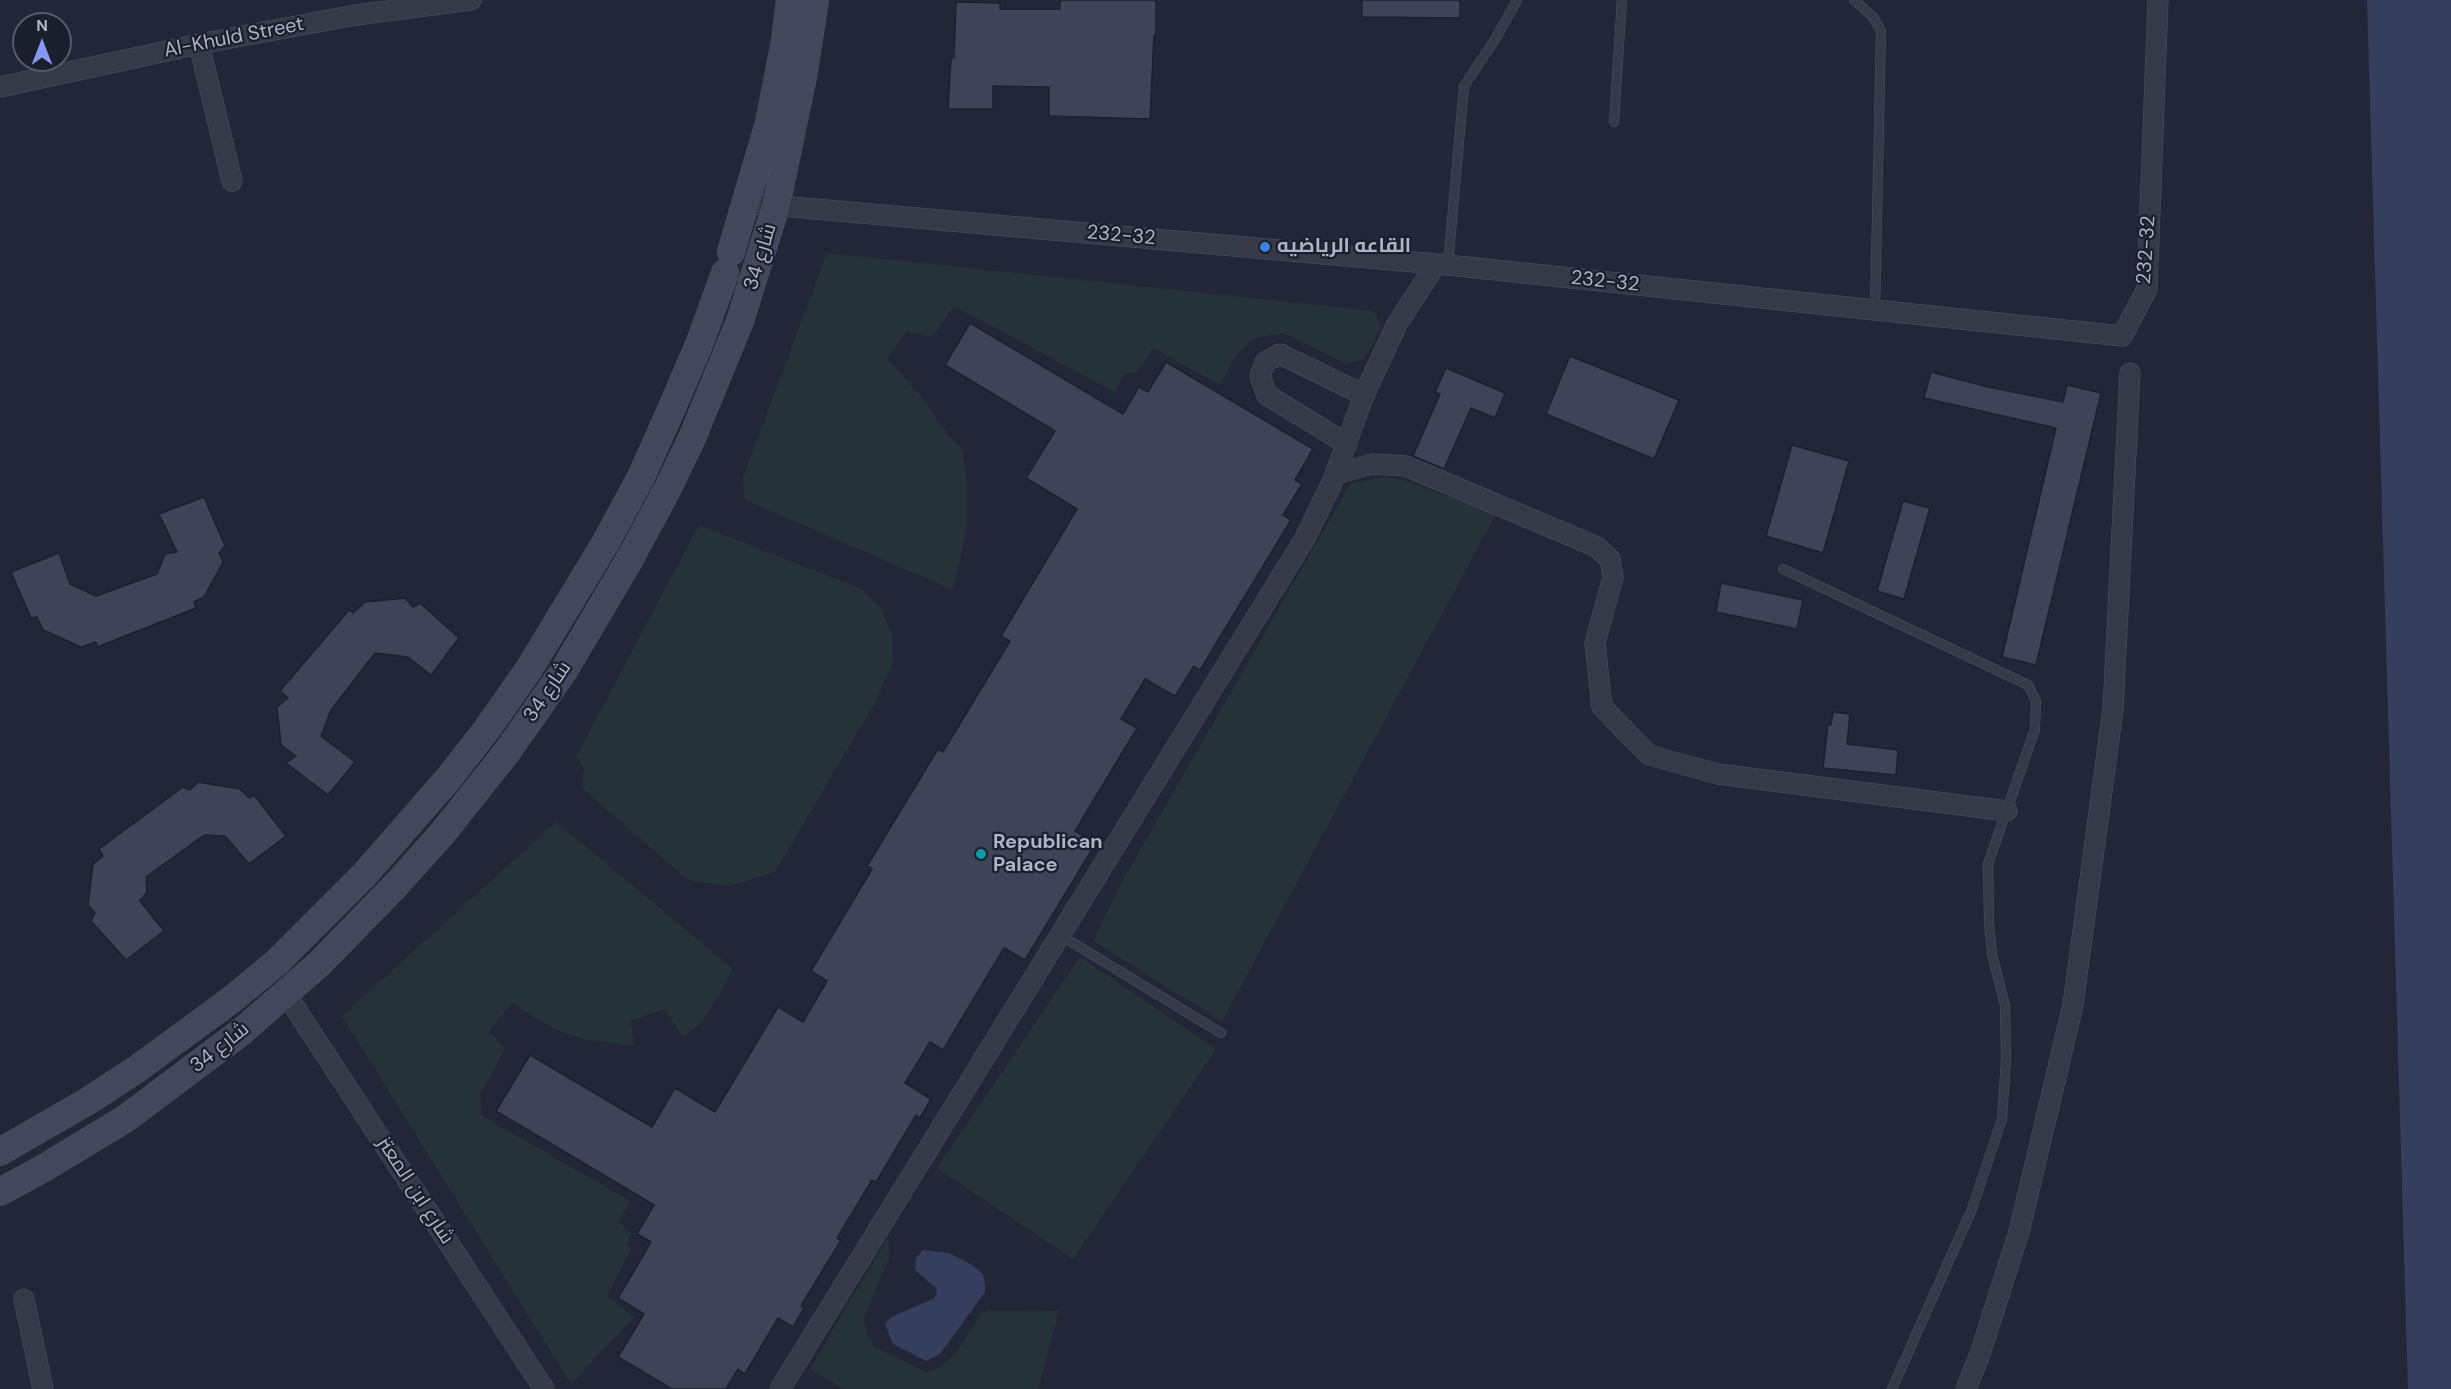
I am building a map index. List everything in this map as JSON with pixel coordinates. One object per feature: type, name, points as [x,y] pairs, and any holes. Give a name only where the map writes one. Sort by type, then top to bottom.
[{"type":"main road","name":"شارع 34","points":[[0,1152],[78,1107],[137,1069],[231,1000],[276,963],[365,874],[448,779],[529,669],[606,542],[641,477],[700,342],[747,203],[769,123],[790,0]]},
{"type":"main road","name":"شارع 34","points":[[0,1192],[124,1119],[202,1062],[286,994],[358,926],[441,835],[507,752],[563,672],[631,557],[692,438],[740,321],[776,206],[803,77],[815,0]]},
{"type":"street","name":"Al-Khuld Street","points":[[0,87],[199,44],[356,15],[471,0]]},
{"type":"street","name":"232-32","points":[[747,203],[1442,265],[2122,336],[2146,289],[2158,0]]},
{"type":"street","points":[[199,44],[232,180]]},
{"type":"street","points":[[780,1389],[1304,540],[1336,474],[1364,396],[1397,324],[1442,265]]},
{"type":"street","points":[[1347,444],[1267,395],[1260,376],[1265,362],[1280,354],[1364,396]]},
{"type":"street","points":[[1966,1389],[1980,1354],[2019,1232],[2073,1005],[2113,709],[2130,373]]},
{"type":"street","points":[[1336,474],[1372,464],[1406,466],[1597,547],[1610,559],[1613,577],[1595,643],[1602,707],[1650,755],[1718,774],[2007,811]]},
{"type":"street","name":"شارع ابن المعتز","points":[[286,994],[544,1389]]},
{"type":"street","points":[[24,1299],[43,1389]]},
{"type":"lane","points":[[1442,265],[1464,86],[1496,38],[1517,0]]},
{"type":"lane","points":[[1614,122],[1622,0]]},
{"type":"lane","points":[[1854,0],[1873,17],[1881,31],[1875,310]]},
{"type":"lane","points":[[1784,569],[2028,686],[2036,701],[2035,729],[1988,864],[1990,934],[2005,1005],[2006,1059],[2002,1119],[1972,1209],[1892,1389]]},
{"type":"lane","points":[[1060,935],[1221,1033]]},
{"type":"shaded area","points":[[827,253],[1374,311],[1381,325],[1373,345],[1362,360],[1346,364],[1283,333],[1252,339],[1235,357],[1220,385],[1153,348],[1138,372],[1126,373],[1115,392],[954,306],[932,337],[906,331],[887,359],[920,395],[962,450],[967,480],[967,526],[953,590],[745,500],[742,480]]},
{"type":"shaded area","points":[[1387,477],[1406,481],[1496,514],[1222,1021],[1093,941],[1123,880],[1351,483]]},
{"type":"shaded area","points":[[699,525],[861,589],[881,609],[892,633],[893,663],[874,704],[775,872],[729,886],[688,880],[582,788],[584,768],[576,757]]},
{"type":"shaded area","points":[[556,822],[733,969],[721,993],[700,1024],[683,1036],[664,1009],[630,1021],[635,1046],[586,1040],[554,1029],[512,1003],[489,1031],[505,1048],[480,1095],[482,1116],[630,1201],[618,1222],[631,1233],[627,1245],[631,1250],[607,1295],[634,1317],[571,1384],[342,1016]]},
{"type":"shaded area","points":[[1080,957],[1216,1049],[1073,1259],[937,1168]]},
{"type":"shaded area","points":[[888,1237],[890,1256],[864,1318],[867,1335],[875,1347],[927,1372],[939,1367],[955,1355],[981,1314],[988,1310],[1059,1311],[1038,1389],[844,1389],[810,1369]]},
{"type":"water","points":[[2367,0],[2451,0],[2451,1389],[2408,1389]]},
{"type":"water","points":[[923,1250],[949,1253],[972,1265],[983,1274],[985,1285],[985,1292],[940,1354],[926,1361],[893,1344],[885,1324],[891,1317],[933,1299],[937,1294],[936,1288],[915,1270],[916,1258]]},
{"type":"building","points":[[1060,0],[1156,0],[1150,119],[1049,116],[1049,87],[993,86],[993,109],[948,109],[951,58],[954,58],[956,2],[1000,3],[1000,9],[1060,9]]},
{"type":"building","points":[[1362,0],[1460,0],[1460,18],[1362,17]]},
{"type":"building","name":"Republican Palace","points":[[970,323],[1123,414],[1139,387],[1148,392],[1166,362],[1313,449],[1295,480],[1302,484],[1283,515],[1291,520],[1200,670],[1194,666],[1175,696],[1145,679],[1121,719],[1137,728],[1075,831],[1096,843],[1025,960],[1004,948],[943,1050],[930,1042],[905,1083],[931,1099],[920,1118],[916,1115],[876,1182],[872,1180],[837,1238],[841,1240],[801,1306],[804,1308],[793,1327],[778,1318],[745,1374],[738,1369],[726,1389],[672,1389],[618,1357],[644,1314],[618,1298],[651,1242],[637,1234],[654,1205],[496,1111],[530,1055],[652,1127],[675,1088],[715,1112],[778,1007],[803,1022],[827,981],[811,971],[872,869],[867,866],[938,749],[943,752],[1010,641],[1001,636],[1077,509],[1026,478],[1055,431],[945,365]]},
{"type":"building","points":[[1570,356],[1679,400],[1654,459],[1546,414]]},
{"type":"building","points":[[1446,368],[1505,393],[1495,418],[1471,408],[1444,469],[1413,456],[1440,394],[1435,392]]},
{"type":"building","points":[[1931,372],[1988,387],[2063,402],[2067,385],[2101,393],[2036,665],[2002,657],[2056,428],[1924,398]]},
{"type":"building","points":[[1792,445],[1849,461],[1823,553],[1766,536]]},
{"type":"building","points":[[204,497],[225,546],[219,553],[223,562],[204,597],[194,602],[196,608],[97,647],[96,642],[81,647],[43,630],[37,617],[31,618],[11,572],[59,553],[70,584],[96,596],[157,574],[165,554],[177,552],[159,514]]},
{"type":"building","points":[[1903,501],[1930,508],[1904,599],[1877,591]]},
{"type":"building","points":[[1721,583],[1803,600],[1797,629],[1716,612]]},
{"type":"building","points":[[405,598],[413,607],[420,603],[459,638],[431,675],[408,657],[375,653],[331,710],[321,736],[355,762],[328,795],[286,763],[296,756],[281,745],[277,707],[288,698],[280,691],[349,610],[353,613],[365,602]]},
{"type":"building","points":[[1833,712],[1850,714],[1847,744],[1898,750],[1896,775],[1823,768],[1828,725],[1831,725]]},
{"type":"building","points":[[198,782],[240,789],[249,798],[254,795],[286,836],[249,864],[225,836],[204,835],[146,877],[147,892],[140,901],[164,931],[126,960],[91,921],[95,913],[88,905],[93,864],[103,856],[99,849],[183,787],[190,790]]},
{"type":"place","name":"القاعه الرياضيه","points":[[1265,247]]},
{"type":"place","name":"Republican Palace","points":[[981,854]]}]
